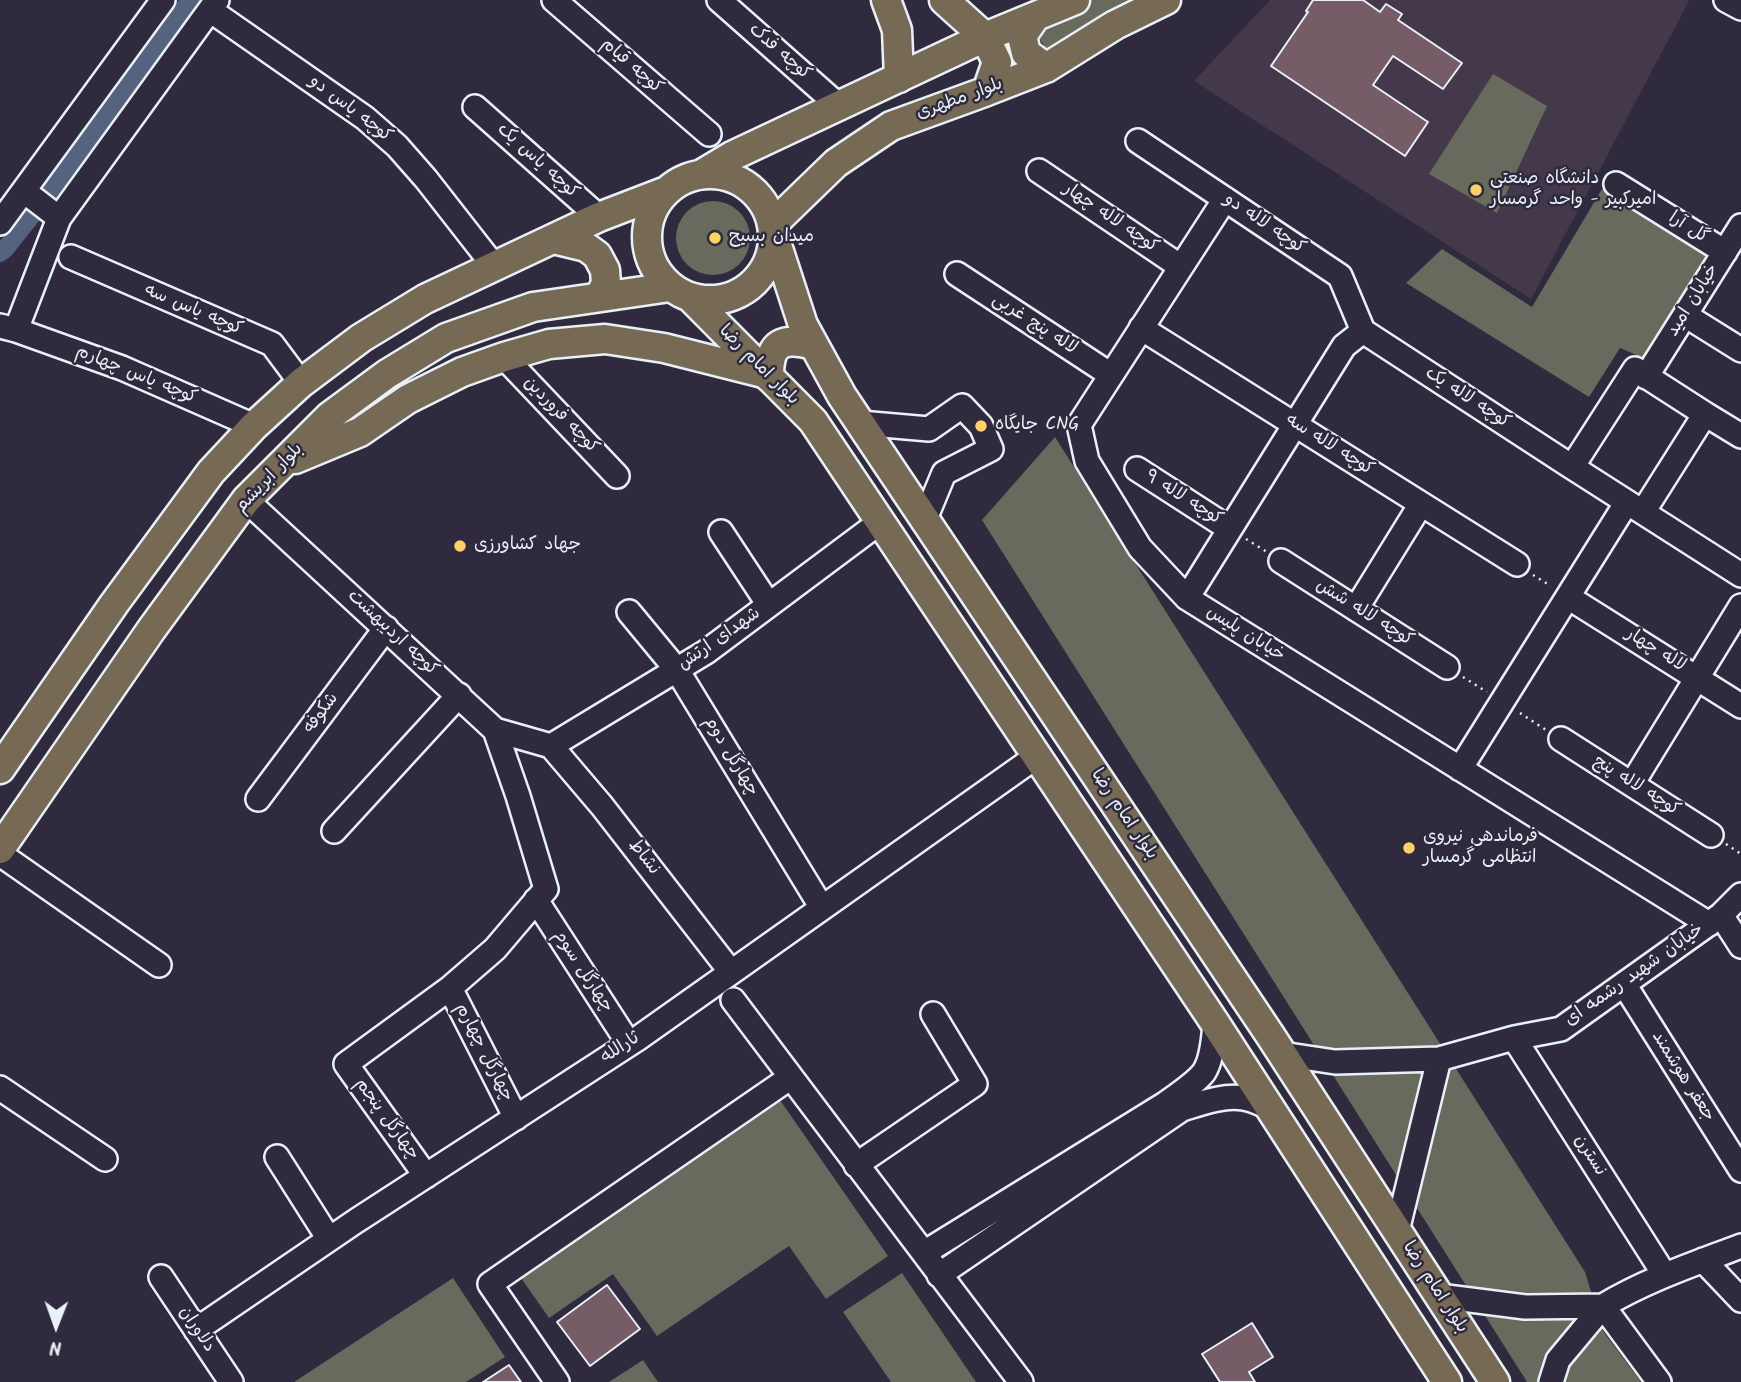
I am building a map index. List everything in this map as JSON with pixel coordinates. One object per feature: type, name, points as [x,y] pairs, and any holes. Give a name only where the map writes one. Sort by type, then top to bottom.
[{"type":"main road","points":[[886,0],[897,30],[899,78]]},
{"type":"main road","points":[[944,0],[985,37],[996,62],[987,91]]},
{"type":"main road","points":[[0,769],[114,604],[211,472],[254,426],[301,383],[360,338],[425,299],[494,266],[598,217],[664,192],[682,180],[702,174],[732,156],[985,37],[1075,0]]},
{"type":"main road","name":"بلوار مطهری","points":[[773,230],[836,163],[891,125],[1045,68],[1115,25],[1166,0]]},
{"type":"main road","points":[[1035,17],[1021,36],[1026,53],[1045,68]]},
{"type":"main road","points":[[664,192],[652,209],[646,230],[648,251],[656,271],[680,292],[710,301],[730,298],[748,288],[762,274],[771,256],[773,230],[770,215],[760,197],[744,183],[724,174],[702,174]]},
{"type":"main road","name":"بلوار امام رضا","points":[[773,230],[803,325],[842,396],[1282,1054],[1495,1382]]},
{"type":"main road","points":[[553,239],[586,247],[597,254],[606,277],[606,284],[599,297]]},
{"type":"main road","name":"بلوار امام رضا","points":[[680,292],[813,421],[1215,1023],[1447,1382]]},
{"type":"main road","name":"بلوار ابریشم","points":[[0,849],[151,629],[246,500],[330,416],[387,374],[446,338],[533,307],[599,297],[680,292]]},
{"type":"main road","points":[[283,465],[360,432],[408,399],[462,372],[549,344],[605,338],[664,348],[766,375],[774,351],[779,345],[789,341],[814,345]]},
{"type":"street","points":[[0,223],[163,0]]},
{"type":"street","name":"کوچه قیام","points":[[554,0],[709,134]]},
{"type":"street","name":"کوچه فدک","points":[[719,0],[839,106]]},
{"type":"street","points":[[1726,0],[1741,8]]},
{"type":"street","points":[[8,328],[59,218],[214,5]]},
{"type":"street","name":"کوچه یاس دو","points":[[214,5],[365,118],[397,146],[426,178],[494,266]]},
{"type":"street","name":"کوچه یاس یک","points":[[475,107],[598,217]]},
{"type":"street","name":"کوچه لاله دو","points":[[1138,141],[1340,276],[1363,331]]},
{"type":"street","name":"کوچه لاله چهار","points":[[1039,171],[1181,267]]},
{"type":"street","name":"گل آرا","points":[[1616,184],[1725,252]]},
{"type":"street","points":[[24,191],[59,218]]},
{"type":"street","name":"خیابان پلیس","points":[[1225,199],[1079,425],[1087,461],[1140,548],[1187,598],[1460,769],[1715,920]]},
{"type":"street","name":"خیابان امید","points":[[1646,377],[1741,226]]},
{"type":"street","name":"کوچه یاس سه","points":[[71,257],[272,344],[301,383]]},
{"type":"street","name":"لاله پنج غربی","points":[[957,274],[1111,375]]},
{"type":"street","points":[[1685,315],[1740,349]]},
{"type":"street","name":"کوچه یاس چهارم","points":[[8,328],[122,368],[254,426]]},
{"type":"street","name":"کوچه لاله سه","points":[[1141,328],[1517,564]]},
{"type":"street","points":[[1187,598],[1344,346],[1363,331]]},
{"type":"street","name":"کوچه لاله یک","points":[[1363,331],[1741,575]]},
{"type":"street","name":"کوچه فروردین","points":[[504,357],[617,475]]},
{"type":"street","points":[[1572,467],[1635,369],[1741,436]]},
{"type":"street","points":[[860,423],[929,429],[962,406],[981,426],[991,449],[944,473],[925,519]]},
{"type":"street","points":[[1460,769],[1568,597],[1706,414]]},
{"type":"street","name":"کوچه لاله ۹","points":[[1137,469],[1230,529]]},
{"type":"street","name":"کوچه اردیبهشت","points":[[246,500],[495,730],[551,746]]},
{"type":"street","points":[[1356,609],[1421,504]]},
{"type":"street","name":"شهدای ارتش","points":[[551,746],[706,652],[880,522]]},
{"type":"street","points":[[721,532],[769,605]]},
{"type":"street","name":"کوچه لاله شش","points":[[1281,561],[1447,667]]},
{"type":"street","name":"لاله چهار","points":[[1568,597],[1741,706]]},
{"type":"street","points":[[1632,784],[1741,606]]},
{"type":"street","name":"چهارگل دوم","points":[[629,612],[677,670],[822,908]]},
{"type":"street","name":"شکوفه","points":[[258,799],[386,628]]},
{"type":"street","points":[[334,831],[459,695]]},
{"type":"street","points":[[450,988],[495,949],[546,889],[495,730]]},
{"type":"street","name":"کوچه لاله پنج","points":[[1561,739],[1711,835]]},
{"type":"street","name":"نشاط","points":[[551,746],[602,806],[731,972]]},
{"type":"street","name":"ثارالله","points":[[196,1330],[329,1238],[629,1044],[1037,756]]},
{"type":"street","points":[[0,855],[159,965]]},
{"type":"street","name":"خیابان شهید رشمه ای","points":[[1282,1054],[1335,1062],[1439,1059],[1514,1038],[1561,1029],[1715,920],[1741,895]]},
{"type":"street","name":"چهارگل سوم","points":[[536,900],[629,1044]]},
{"type":"street","points":[[1715,920],[1741,946]]},
{"type":"street","name":"جعفر هوشمند","points":[[1624,984],[1741,1170]]},
{"type":"street","name":"چهارگل پنجم","points":[[426,1176],[346,1064],[450,988]]},
{"type":"street","name":"چهارگل چهارم","points":[[450,988],[516,1118]]},
{"type":"street","points":[[733,1000],[1021,1382]]},
{"type":"street","points":[[856,1165],[975,1084],[933,1014]]},
{"type":"street","points":[[939,1275],[1141,1129],[1205,1072],[1213,1047],[1215,1023]]},
{"type":"street","name":"نسترن","points":[[1514,1038],[1664,1274]]},
{"type":"street","points":[[1397,1231],[1439,1059]]},
{"type":"street","points":[[557,1382],[490,1284],[791,1077]]},
{"type":"street","points":[[0,1088],[105,1159]]},
{"type":"street","points":[[923,1254],[1141,1129],[1182,1110],[1212,1100],[1243,1098],[1270,1108]]},
{"type":"street","points":[[277,1157],[329,1238]]},
{"type":"street","points":[[1552,1382],[1558,1360],[1603,1306],[1664,1274],[1741,1246]]},
{"type":"street","points":[[1703,1260],[1741,1300]]},
{"type":"street","name":"دلاوران","points":[[161,1277],[231,1382]]},
{"type":"street","points":[[1439,1296],[1525,1307],[1603,1306]]},
{"type":"street","points":[[1603,1306],[1660,1382]]},
{"type":"path","points":[[1230,529],[1281,561]]},
{"type":"path","points":[[1517,564],[1568,597]]},
{"type":"shaded area","name":"دانشگاه صنعتی امیرکبیر - واحد گرمسار","points":[[1270,0],[1689,1],[1531,299],[1194,81]]},
{"type":"green space","points":[[1092,0],[1144,0],[1048,52],[1037,35],[1043,23]]},
{"type":"green space","points":[[1493,74],[1547,106],[1497,213],[1429,174]]},
{"type":"green space","points":[[1602,189],[1707,257],[1646,359],[1620,348],[1589,397],[1406,283],[1442,249],[1532,307]]},
{"type":"green space","points":[[713,201],[734,207],[744,217],[750,238],[744,259],[734,269],[713,275],[692,269],[682,259],[676,238],[682,217],[692,207]]},
{"type":"green space","points":[[1055,437],[1585,1272],[1603,1331],[1641,1382],[1527,1382],[982,520]]},
{"type":"green space","points":[[780,1100],[888,1256],[826,1299],[789,1246],[657,1336],[613,1274],[549,1318],[521,1278]]},
{"type":"green space","points":[[902,1273],[976,1382],[891,1382],[843,1312]]},
{"type":"green space","points":[[453,1278],[505,1357],[466,1382],[294,1382]]},
{"type":"green space","points":[[643,1360],[658,1382],[609,1382]]},
{"type":"building","points":[[1313,0],[1363,0],[1380,12],[1386,4],[1402,14],[1398,20],[1462,63],[1443,89],[1393,56],[1373,85],[1428,122],[1405,156],[1271,66],[1308,12],[1306,11]]},
{"type":"building","points":[[607,1285],[640,1329],[590,1366],[557,1322]]},
{"type":"building","points":[[1252,1323],[1273,1357],[1249,1372],[1255,1382],[1220,1382],[1202,1354]]},
{"type":"building","points":[[509,1365],[521,1382],[483,1382]]},
{"type":"waterway","points":[[0,253],[41,204],[190,0]]},
{"type":"place","name":"دانشگاه صنعتی امیرکبیر - واحد گرمسار","points":[[1476,190]]},
{"type":"place","name":"میدان بسیح","points":[[715,238]]},
{"type":"place","name":"جایگاه CNG","points":[[981,426]]},
{"type":"place","name":"جهاد کشاورزی","points":[[460,546]]},
{"type":"place","name":"فرماندهی نیروی انتظامی گرمسار","points":[[1409,848]]}]
